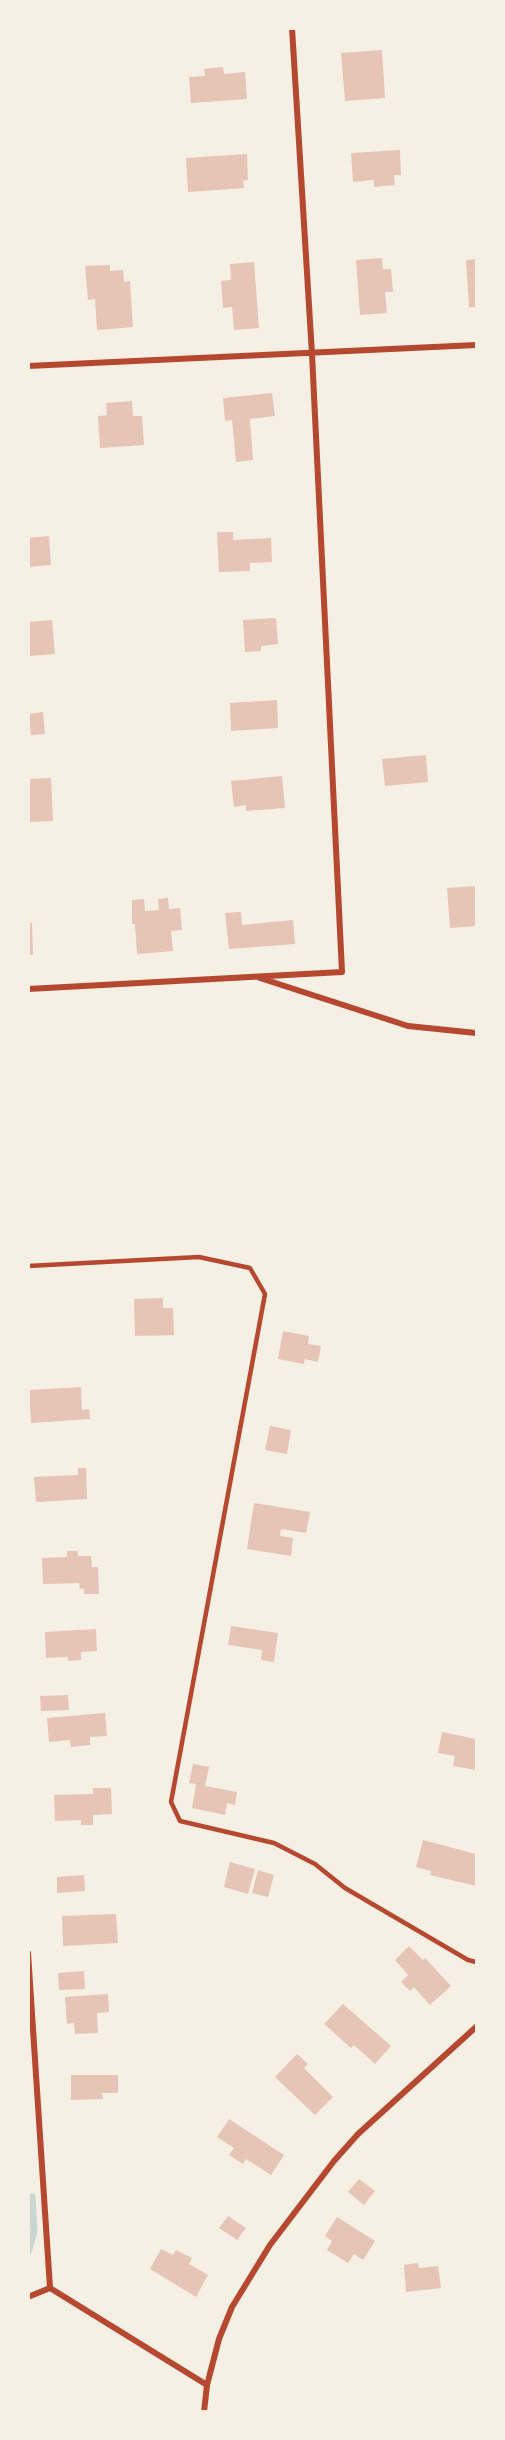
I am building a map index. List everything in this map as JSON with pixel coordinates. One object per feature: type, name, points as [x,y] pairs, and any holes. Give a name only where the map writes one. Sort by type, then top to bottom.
[{"type":"street","points":[[28,989],[342,972],[312,354],[292,28]]},
{"type":"street","points":[[28,366],[477,345]]},
{"type":"street","points":[[257,976],[408,1026],[477,1033]]},
{"type":"street","points":[[28,1953],[50,2288]]},
{"type":"street","points":[[204,2412],[207,2385],[219,2339],[232,2307],[270,2245],[334,2161],[358,2134],[477,2027]]},
{"type":"street","points":[[28,2297],[50,2288]]},
{"type":"street","points":[[50,2288],[207,2385]]},
{"type":"lane","points":[[28,1266],[199,1257],[250,1268],[265,1294],[171,1802],[180,1821],[274,1843],[315,1864],[345,1888],[468,1960],[477,1962]]},
{"type":"building","points":[[382,50],[385,98],[345,101],[341,53]]},
{"type":"building","points":[[223,67],[224,74],[245,72],[247,99],[191,103],[189,77],[205,76],[204,69]]},
{"type":"building","points":[[400,150],[401,175],[394,175],[395,185],[374,187],[374,180],[353,182],[351,153]]},
{"type":"building","points":[[247,154],[248,180],[243,181],[244,188],[188,192],[186,158]]},
{"type":"building","points":[[382,258],[383,269],[391,269],[393,292],[385,292],[387,313],[360,315],[356,260]]},
{"type":"building","points":[[476,259],[476,307],[469,307],[466,260]]},
{"type":"building","points":[[254,262],[259,328],[234,330],[232,307],[223,308],[221,281],[231,280],[230,264]]},
{"type":"building","points":[[110,265],[110,271],[123,270],[124,282],[130,281],[133,327],[97,330],[95,299],[88,300],[85,266]]},
{"type":"building","points":[[272,393],[275,416],[250,419],[253,460],[236,462],[232,420],[225,421],[223,398]]},
{"type":"building","points":[[132,401],[133,416],[142,416],[144,445],[100,448],[98,416],[107,415],[106,403]]},
{"type":"building","points":[[217,532],[233,532],[233,540],[271,538],[272,562],[250,563],[250,571],[219,572]]},
{"type":"building","points":[[49,536],[51,565],[28,567],[28,538]]},
{"type":"building","points":[[276,618],[278,644],[261,646],[261,651],[245,652],[243,620]]},
{"type":"building","points":[[52,620],[55,654],[28,656],[28,622]]},
{"type":"building","points":[[277,700],[278,728],[231,731],[230,703]]},
{"type":"building","points":[[43,712],[45,734],[31,735],[29,714]]},
{"type":"building","points":[[426,755],[428,782],[385,786],[382,759]]},
{"type":"building","points":[[282,776],[285,808],[246,811],[246,805],[234,807],[231,781]]},
{"type":"building","points":[[51,778],[53,821],[28,822],[28,779]]},
{"type":"building","points":[[476,886],[476,926],[450,928],[447,888]]},
{"type":"building","points":[[168,898],[169,909],[180,908],[182,930],[171,931],[173,951],[137,954],[135,924],[132,924],[132,900],[144,899],[145,911],[159,910],[158,899]]},
{"type":"building","points":[[241,912],[242,925],[293,920],[295,944],[229,949],[225,913]]},
{"type":"building","points":[[28,923],[32,923],[33,955],[28,955]]},
{"type":"building","points":[[163,1298],[163,1308],[173,1308],[174,1335],[135,1336],[134,1299]]},
{"type":"building","points":[[283,1331],[309,1336],[308,1344],[321,1346],[318,1362],[305,1359],[304,1364],[278,1359]]},
{"type":"building","points":[[81,1387],[82,1410],[89,1409],[90,1419],[31,1423],[29,1390]]},
{"type":"building","points":[[270,1426],[291,1430],[287,1454],[265,1450]]},
{"type":"building","points":[[78,1468],[86,1468],[87,1499],[36,1502],[34,1477],[78,1475]]},
{"type":"building","points":[[254,1503],[310,1512],[306,1533],[281,1529],[280,1536],[293,1538],[291,1556],[247,1549]]},
{"type":"building","points":[[67,1551],[78,1551],[78,1556],[91,1556],[92,1567],[98,1567],[99,1594],[84,1594],[84,1589],[80,1589],[79,1583],[43,1584],[42,1558],[67,1557]]},
{"type":"building","points":[[231,1626],[278,1633],[274,1662],[261,1660],[262,1650],[228,1645]]},
{"type":"building","points":[[96,1629],[97,1651],[81,1652],[81,1660],[68,1661],[68,1657],[46,1658],[45,1632]]},
{"type":"building","points":[[68,1695],[69,1710],[41,1711],[40,1696]]},
{"type":"building","points":[[105,1713],[107,1736],[90,1737],[90,1745],[71,1747],[70,1740],[49,1742],[47,1718]]},
{"type":"building","points":[[442,1732],[476,1739],[476,1770],[453,1766],[455,1756],[438,1753]]},
{"type":"building","points":[[193,1764],[209,1767],[205,1786],[237,1792],[235,1805],[227,1803],[225,1815],[192,1808],[196,1784],[189,1783]]},
{"type":"building","points":[[93,1788],[111,1788],[112,1814],[93,1815],[93,1825],[81,1825],[81,1820],[55,1821],[54,1795],[93,1794]]},
{"type":"building","points":[[423,1840],[476,1854],[476,1886],[430,1875],[431,1871],[416,1867]]},
{"type":"building","points":[[230,1862],[255,1869],[248,1894],[224,1887]]},
{"type":"building","points":[[258,1870],[274,1875],[268,1897],[252,1893]]},
{"type":"building","points":[[84,1875],[85,1891],[57,1893],[57,1877]]},
{"type":"building","points":[[116,1914],[118,1943],[63,1946],[62,1916]]},
{"type":"building","points":[[409,1946],[423,1960],[425,1958],[451,1986],[430,2005],[414,1987],[410,1991],[401,1982],[408,1975],[395,1960]]},
{"type":"building","points":[[84,1971],[85,1989],[59,1990],[58,1973]]},
{"type":"building","points":[[108,1994],[109,2012],[97,2013],[98,2033],[75,2034],[74,2023],[67,2024],[65,1997]]},
{"type":"building","points":[[343,2004],[391,2046],[375,2064],[354,2045],[351,2048],[324,2024]]},
{"type":"building","points":[[297,2054],[308,2064],[304,2068],[333,2097],[315,2115],[275,2077]]},
{"type":"building","points":[[71,2075],[118,2075],[118,2093],[102,2093],[103,2099],[71,2100]]},
{"type":"building","points":[[229,2119],[284,2155],[271,2175],[246,2159],[243,2164],[229,2155],[234,2148],[217,2137]]},
{"type":"building","points":[[359,2179],[375,2191],[364,2205],[348,2192]]},
{"type":"building","points":[[228,2216],[246,2228],[237,2240],[219,2228]]},
{"type":"building","points":[[337,2217],[375,2241],[363,2260],[354,2254],[348,2263],[327,2250],[332,2241],[325,2236]]},
{"type":"building","points":[[161,2249],[173,2255],[176,2250],[192,2258],[189,2264],[208,2275],[196,2297],[150,2269]]},
{"type":"building","points":[[418,2263],[419,2268],[438,2266],[441,2288],[406,2292],[404,2265]]},
{"type":"waterway","points":[[28,2252],[34,2232],[32,2197]]}]
